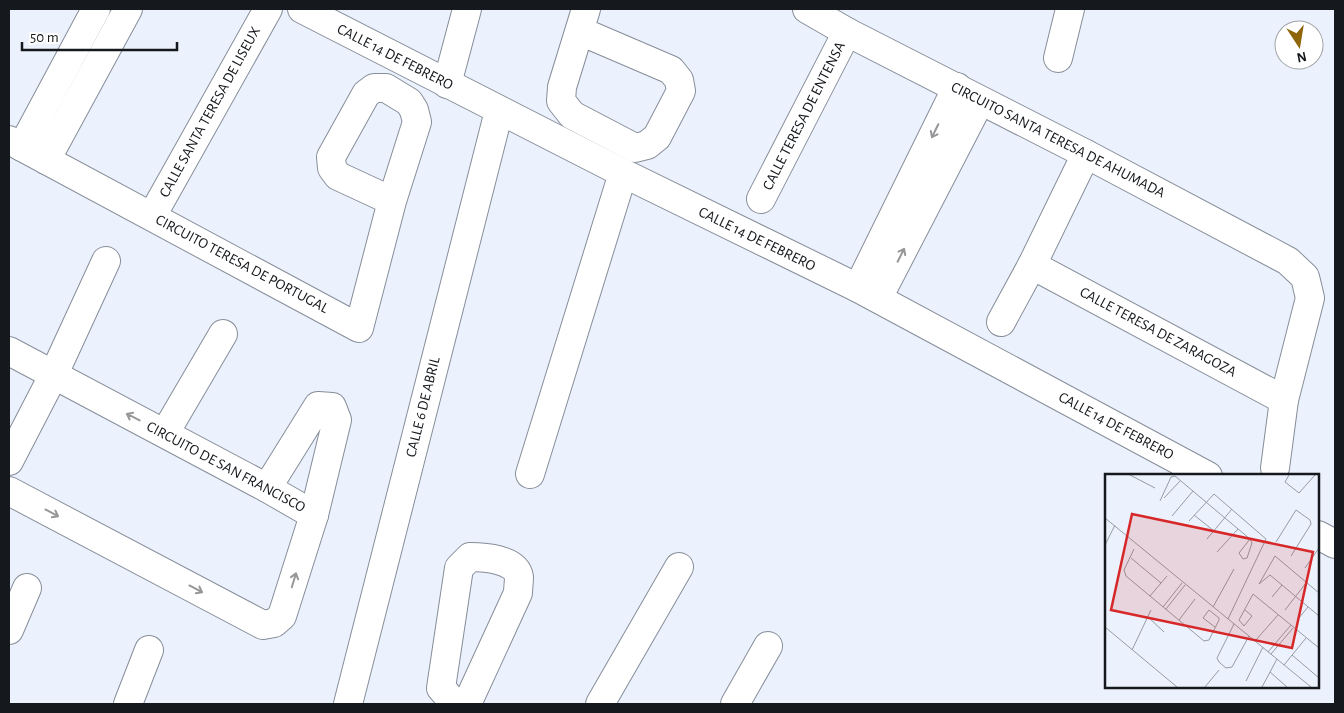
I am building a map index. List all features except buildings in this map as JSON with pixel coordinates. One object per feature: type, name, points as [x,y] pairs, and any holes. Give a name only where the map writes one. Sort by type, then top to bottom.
[{"type":"street","points":[[15,143],[96,9]]},
{"type":"street","points":[[46,160],[128,9]]},
{"type":"street","name":"CALLE SANTA TERESA DE LISEUX","points":[[152,216],[268,9]]},
{"type":"street","name":"CALLE 14 DE FEBRERO","points":[[302,9],[328,15],[446,84],[623,174],[868,293],[1204,474]]},
{"type":"street","points":[[446,84],[467,9]]},
{"type":"street","name":"CIRCUITO SANTA TERESA DE AHUMADA","points":[[807,9],[847,32],[957,87],[980,101],[1086,154],[1288,261],[1305,277],[1310,298],[1284,400]]},
{"type":"street","points":[[1058,58],[1070,9]]},
{"type":"street","points":[[583,20],[671,70],[679,80],[681,91],[656,137],[646,145],[635,148],[572,115],[561,102],[562,87],[583,20]]},
{"type":"street","name":"CALLE TERESA DE ENTENSA","points":[[761,200],[847,32]]},
{"type":"street","points":[[868,293],[957,87]]},
{"type":"street","points":[[868,293],[980,101]]},
{"type":"street","name":"CALLE 6 DE ABRIL","points":[[348,704],[499,110]]},
{"type":"street","name":"CIRCUITO TERESA DE PORTUGAL","points":[[15,143],[359,328],[392,201]]},
{"type":"street","points":[[1001,322],[1032,265],[1086,154]]},
{"type":"street","points":[[530,474],[623,174]]},
{"type":"street","points":[[9,461],[53,376],[106,261]]},
{"type":"street","name":"CALLE TERESA DE ZARAGOZA","points":[[1032,265],[1284,400]]},
{"type":"street","points":[[165,434],[224,334]]},
{"type":"street","name":"CIRCUITO DE SAN FRANCISCO","points":[[9,351],[53,376],[268,488],[314,515],[282,616],[274,623],[263,625],[9,491]]},
{"type":"street","points":[[1275,468],[1284,400]]},
{"type":"street","points":[[268,488],[318,406],[332,407],[337,420],[314,515]]},
{"type":"street","points":[[1319,536],[1335,544]]},
{"type":"street","points":[[455,704],[441,688],[459,568],[470,557],[486,557],[512,565],[519,575],[518,593],[466,704]]},
{"type":"street","points":[[600,704],[678,568]]},
{"type":"street","points":[[9,630],[27,588]]},
{"type":"street","points":[[735,704],[768,646]]},
{"type":"street","points":[[128,704],[148,650]]}]
